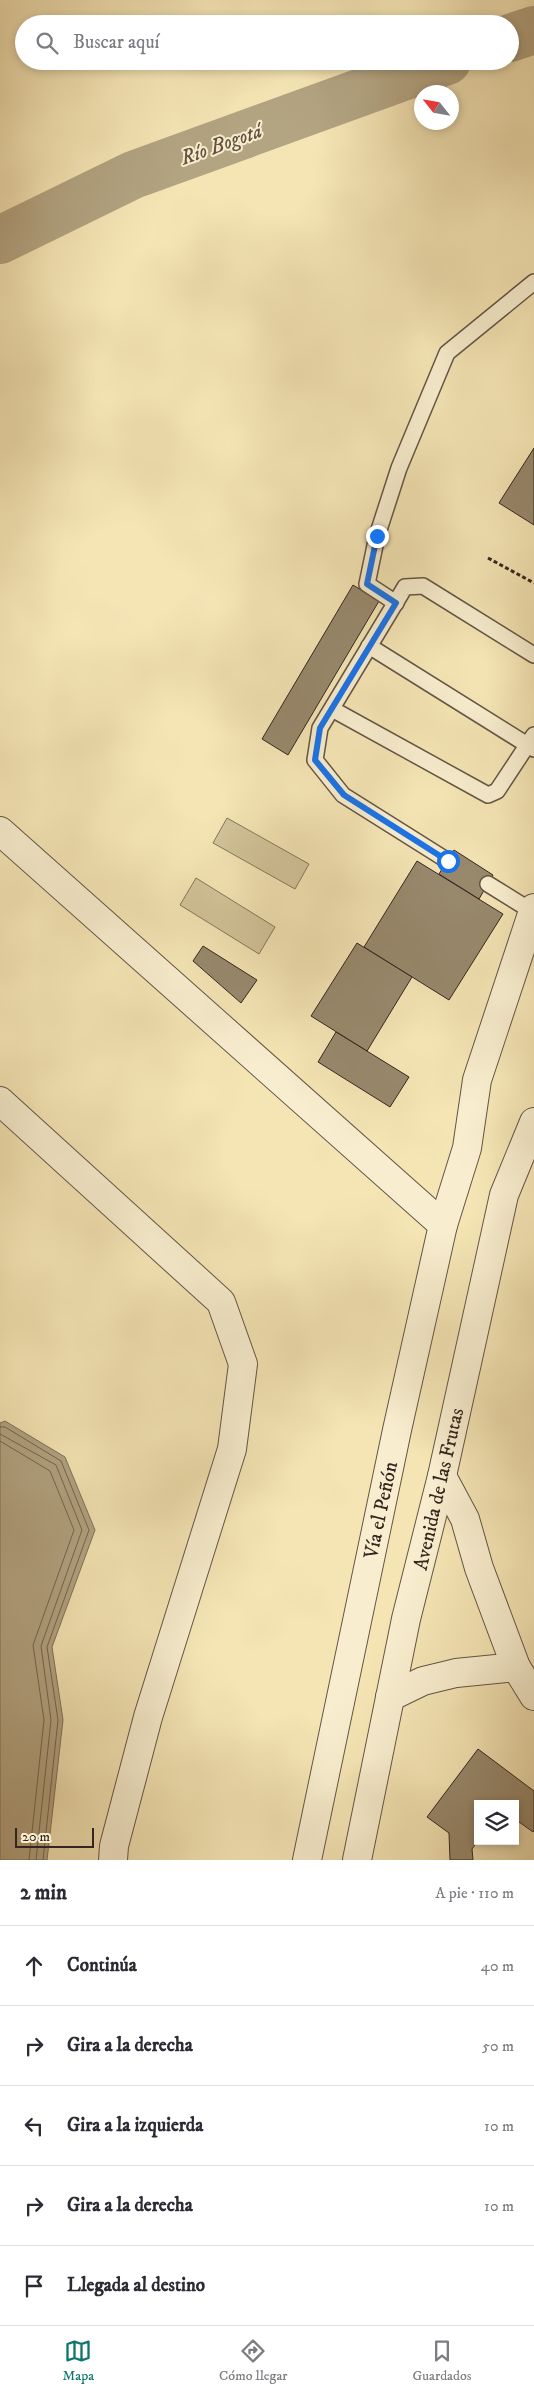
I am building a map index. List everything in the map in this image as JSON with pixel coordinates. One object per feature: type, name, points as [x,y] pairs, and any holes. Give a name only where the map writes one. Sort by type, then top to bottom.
[{"type":"street","points":[[0,831],[443,1225]]},
{"type":"street","name":"Vía el Peñón","points":[[307,1860],[396,1430],[443,1225],[462,1163],[477,1080],[533,910]]},
{"type":"street","points":[[3,1106],[221,1302],[243,1364],[232,1449],[148,1717],[114,1846],[113,1860]]},
{"type":"street","name":"Avenida de las Frutas","points":[[357,1860],[406,1619],[442,1476],[504,1195],[534,1122]]},
{"type":"street","points":[[442,1476],[465,1519],[479,1568],[516,1667],[534,1696]]},
{"type":"street","points":[[390,1697],[423,1681],[456,1673],[516,1667]]},
{"type":"lane","points":[[396,603],[367,584],[377,536],[399,468],[447,354],[534,282]]},
{"type":"lane","points":[[448,861],[344,795],[315,760],[320,728],[405,587],[423,586],[534,655]]},
{"type":"lane","points":[[332,709],[488,795],[497,792],[532,743],[369,646]]},
{"type":"lane","points":[[488,884],[533,910]]},
{"type":"path","points":[[488,558],[534,583]]},
{"type":"shaded area","points":[[227,818],[309,864],[295,889],[213,843]]},
{"type":"shaded area","points":[[196,878],[275,927],[259,954],[180,905]]},
{"type":"water","points":[[5,1421],[65,1457],[95,1530],[52,1647],[63,1720],[47,1860],[0,1860],[0,1423]]},
{"type":"building","points":[[534,448],[534,525],[499,503]]},
{"type":"building","points":[[353,585],[379,601],[288,755],[262,739]]},
{"type":"building","points":[[454,850],[493,875],[479,899],[439,874]]},
{"type":"building","points":[[417,861],[503,914],[449,1000],[364,947]]},
{"type":"building","points":[[357,943],[412,977],[367,1051],[311,1016]]},
{"type":"building","points":[[203,946],[257,980],[241,1003],[193,961]]},
{"type":"building","points":[[336,1032],[409,1077],[390,1107],[318,1062]]},
{"type":"building","points":[[478,1749],[534,1791],[533,1832],[519,1822],[519,1800],[474,1800],[475,1845],[472,1849],[473,1860],[450,1860],[449,1833],[427,1817]]},
{"type":"waterway","name":"Río Bogotá","points":[[519,35],[534,30]]},
{"type":"waterway","name":"Río Bogotá","points":[[0,240],[133,175],[422,70]]},
{"type":"route","points":[[377,536],[367,584],[396,603],[320,728],[315,760],[344,795],[448,861]]}]
